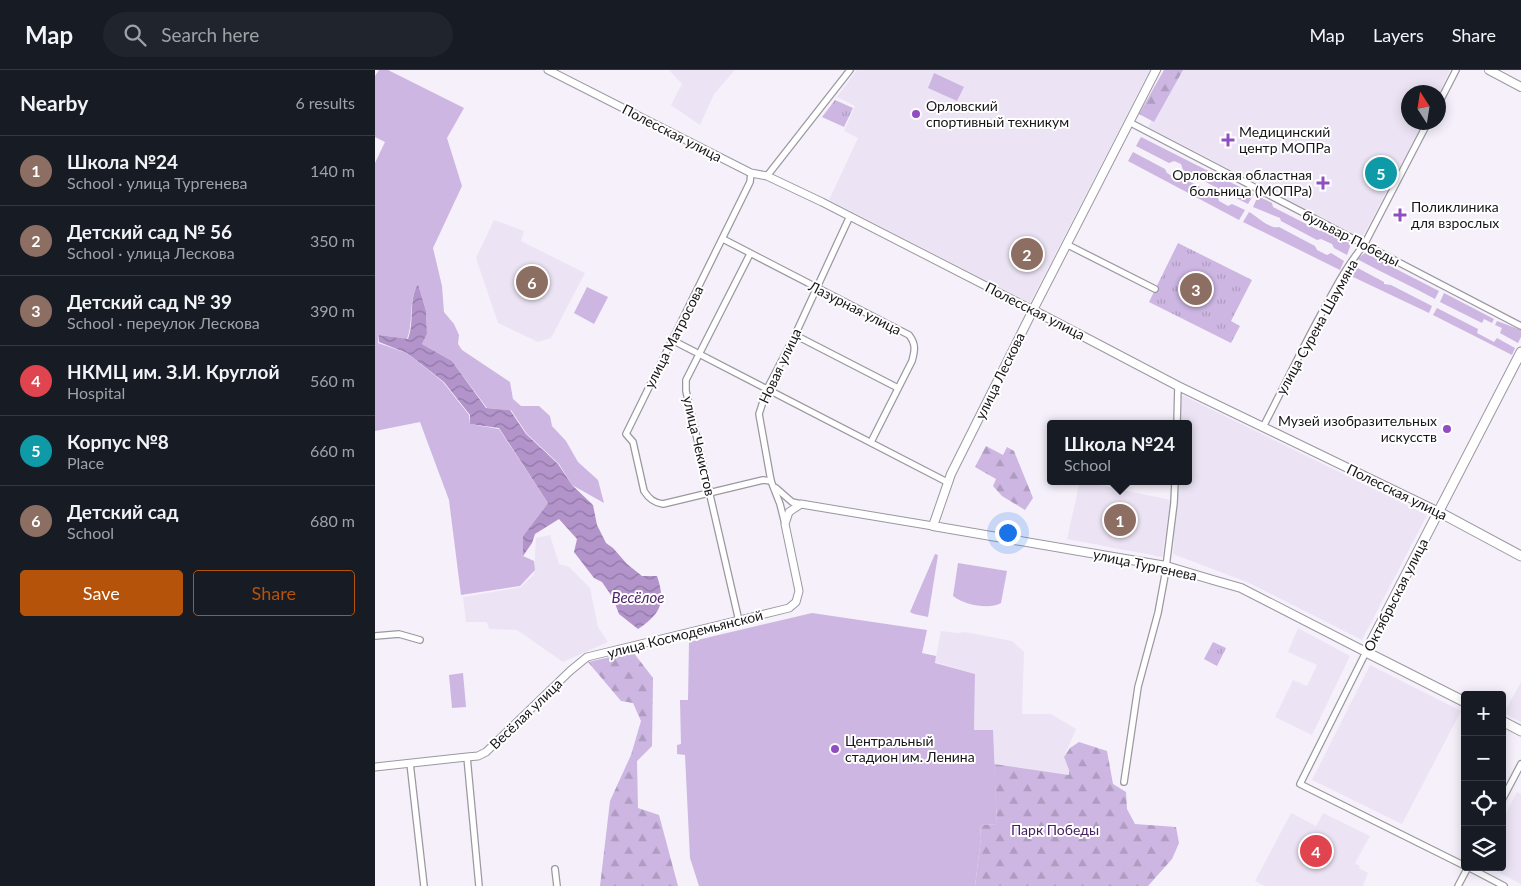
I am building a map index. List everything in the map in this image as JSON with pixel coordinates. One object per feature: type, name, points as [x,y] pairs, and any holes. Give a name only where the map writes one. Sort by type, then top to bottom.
[{"type":"main road","name":"улица Лескова","points":[[933,526],[947,482],[1066,244],[1156,70]]},
{"type":"main road","points":[[1489,70],[1521,86]]},
{"type":"main road","name":"Полесская улица","points":[[1033,310],[1178,386],[1439,512],[1521,556]]},
{"type":"main road","name":"Октябрьская улица","points":[[1366,652],[1521,352]]},
{"type":"main road","name":"улица Тургенева","points":[[933,526],[1167,566],[1241,588],[1461,700]]},
{"type":"main road","points":[[1506,723],[1521,731]]},
{"type":"street","name":"Полесская улица","points":[[548,70],[751,173],[767,176],[850,216],[1033,310]]},
{"type":"street","points":[[767,176],[850,70]]},
{"type":"street","points":[[1446,89],[1456,70]]},
{"type":"street","name":"бульвар Победы","points":[[1129,122],[1521,326]]},
{"type":"street","name":"улица Сурена Шаумяна","points":[[1263,427],[1342,275],[1365,245],[1424,130]]},
{"type":"street","name":"улица Матросова","points":[[709,492],[663,504],[653,501],[644,491],[633,442],[626,434],[751,182],[751,173]]},
{"type":"street","name":"Новая улица","points":[[789,608],[796,602],[799,591],[785,524],[773,484],[759,414],[767,389],[795,335],[850,216]]},
{"type":"street","name":"Лазурная улица","points":[[723,239],[909,335],[914,342],[914,354],[871,442]]},
{"type":"street","points":[[1066,244],[1155,289]]},
{"type":"street","name":"улица Чекистов","points":[[739,620],[686,391],[686,380],[750,254]]},
{"type":"street","points":[[795,335],[898,388]]},
{"type":"street","points":[[672,340],[947,482]]},
{"type":"street","points":[[1177,420],[1178,386]]},
{"type":"street","points":[[709,492],[763,480],[773,484],[793,502],[801,504]]},
{"type":"street","points":[[1124,782],[1138,687],[1158,613],[1167,566],[1175,504],[1175,485]]},
{"type":"street","points":[[785,524],[789,512],[801,504]]},
{"type":"street","name":"улица Тургенева","points":[[801,504],[933,526]]},
{"type":"street","name":"улица Космодемьянской","points":[[582,660],[587,657],[789,608]]},
{"type":"street","points":[[375,636],[399,634],[417,640]]},
{"type":"street","name":"Октябрьская улица","points":[[1366,652],[1300,784],[1461,864]]},
{"type":"street","name":"Весёлая улица","points":[[375,767],[478,756],[486,752],[582,660]]},
{"type":"street","points":[[467,757],[479,886]]},
{"type":"street","points":[[410,763],[424,886]]},
{"type":"street","points":[[1506,792],[1521,764]]},
{"type":"street","points":[[555,869],[557,886]]},
{"type":"street","points":[[1458,886],[1465,871]]},
{"type":"street","points":[[1475,871],[1504,886]]},
{"type":"shaded area","points":[[669,70],[735,70],[714,94],[700,125],[671,105],[682,84]]},
{"type":"shaded area","points":[[857,70],[1150,70],[1030,303],[829,200],[858,138],[844,131],[855,106],[837,97]]},
{"type":"shaded area","name":"Орловская областная больница (МОПРа)","points":[[1180,70],[1450,70],[1443,85],[1401,85],[1401,130],[1419,130],[1362,238],[1148,127]]},
{"type":"shaded area","points":[[494,220],[524,231],[521,241],[585,273],[551,338],[538,342],[498,323],[476,258]]},
{"type":"shaded area","points":[[1182,395],[1427,515],[1362,640],[1247,582],[1173,554],[1177,485],[1192,485],[1192,420],[1180,420]]},
{"type":"shaded area","points":[[1079,485],[1099,485],[1171,500],[1162,557],[1067,539]]},
{"type":"shaded area","points":[[550,535],[559,564],[569,567],[590,588],[598,627],[608,642],[563,662],[517,630],[489,629],[487,622],[466,622],[463,597],[521,587],[534,574],[536,538]]},
{"type":"shaded area","points":[[1298,628],[1350,656],[1312,735],[1275,717],[1293,680],[1307,686],[1317,665],[1288,652]]},
{"type":"shaded area","points":[[941,631],[965,632],[1012,641],[1024,652],[1022,714],[1051,714],[1076,729],[1064,757],[1069,775],[994,764],[974,730],[975,674],[935,662]]},
{"type":"shaded area","points":[[1370,665],[1461,711],[1402,824],[1312,780]]},
{"type":"shaded area","points":[[1521,682],[1521,722],[1506,714],[1506,709]]},
{"type":"shaded area","points":[[1517,792],[1521,794],[1521,884],[1496,871],[1506,871],[1506,813]]},
{"type":"shaded area","points":[[1291,813],[1316,826],[1323,813],[1370,836],[1355,863],[1360,866],[1359,868],[1368,873],[1363,886],[1265,886],[1255,881]]},
{"type":"green space","points":[[379,70],[388,70],[464,108],[447,138],[462,186],[433,248],[442,286],[444,312],[454,324],[459,335],[458,344],[462,350],[510,382],[513,399],[521,406],[539,406],[550,416],[552,426],[566,441],[578,462],[598,480],[604,503],[572,485],[559,464],[527,434],[511,410],[487,408],[452,361],[422,344],[427,334],[426,311],[418,284],[413,297],[407,339],[379,335],[378,343],[407,353],[443,382],[469,415],[470,424],[499,429],[548,503],[523,536],[523,556],[534,561],[535,570],[520,586],[461,595],[449,500],[420,422],[375,431],[375,163],[385,142],[375,137],[375,76]]},
{"type":"green space","points":[[1164,70],[1183,70],[1154,122],[1139,114]]},
{"type":"green space","points":[[934,73],[964,87],[957,101],[928,88]]},
{"type":"green space","points":[[835,100],[853,108],[844,127],[822,117]]},
{"type":"green space","points":[[1141,137],[1254,194],[1248,204],[1236,198],[1235,194],[1224,188],[1221,190],[1183,170],[1181,164],[1174,161],[1169,163],[1136,146]]},
{"type":"green space","points":[[1133,152],[1165,169],[1167,173],[1175,178],[1180,177],[1217,195],[1219,201],[1228,206],[1232,204],[1245,210],[1239,220],[1128,161]]},
{"type":"green space","points":[[1258,196],[1272,203],[1273,207],[1320,231],[1322,229],[1351,244],[1347,255],[1334,248],[1332,244],[1321,239],[1317,240],[1281,221],[1280,218],[1253,207]]},
{"type":"green space","points":[[1249,212],[1267,224],[1279,227],[1315,246],[1317,250],[1327,255],[1331,253],[1344,261],[1340,270],[1243,222]]},
{"type":"green space","points":[[1178,243],[1252,280],[1231,321],[1240,326],[1231,343],[1149,302]]},
{"type":"green space","points":[[1365,253],[1439,291],[1435,299],[1357,259]]},
{"type":"green space","points":[[1354,266],[1384,282],[1384,284],[1391,285],[1432,306],[1429,313],[1349,275]]},
{"type":"green space","points":[[587,287],[608,297],[594,324],[574,313]]},
{"type":"green space","points":[[1444,293],[1494,319],[1492,323],[1484,319],[1482,323],[1440,302]]},
{"type":"green space","points":[[1437,308],[1478,329],[1477,333],[1494,342],[1497,338],[1515,348],[1512,355],[1433,315]]},
{"type":"green space","points":[[1497,321],[1521,330],[1521,337],[1518,343],[1500,333],[1502,328],[1495,325]]},
{"type":"green space","points":[[986,446],[1003,455],[1007,447],[1014,451],[1033,498],[1025,510],[1002,496],[993,486],[996,479],[975,467]]},
{"type":"green space","points":[[935,554],[938,555],[928,617],[914,614],[910,612]]},
{"type":"green space","points":[[958,563],[1007,571],[1001,603],[990,606],[977,606],[953,596]]},
{"type":"green space","name":"Центральный стадион им. Ленина","points":[[812,613],[927,630],[922,653],[936,656],[935,663],[975,674],[974,730],[993,730],[997,824],[980,825],[981,838],[975,886],[699,886],[690,858],[685,755],[677,754],[677,745],[681,744],[680,700],[688,700],[689,642]]},
{"type":"green space","points":[[1213,642],[1226,648],[1217,666],[1204,659]]},
{"type":"green space","points":[[633,652],[653,678],[652,746],[637,761],[638,808],[659,815],[678,886],[600,886],[610,801],[631,755],[641,721],[633,703],[621,701],[588,662]]},
{"type":"green space","points":[[463,673],[466,707],[452,708],[449,675]]},
{"type":"green space","name":"Парк Победы","points":[[1079,742],[1107,751],[1113,784],[1126,792],[1127,809],[1135,824],[1176,827],[1179,843],[1172,859],[1148,886],[975,886],[981,838],[980,825],[997,824],[994,764],[1069,775],[1064,757],[1070,748]]},
{"type":"water","name":"Весёлое","points":[[418,284],[426,311],[427,334],[422,344],[452,361],[486,408],[510,410],[526,434],[558,464],[572,485],[593,505],[597,525],[606,543],[642,576],[657,576],[661,593],[659,607],[652,618],[638,629],[619,614],[613,598],[602,582],[594,578],[574,552],[577,539],[559,519],[535,534],[532,543],[523,556],[523,536],[548,503],[499,428],[470,424],[470,415],[444,382],[407,353],[379,342],[379,335],[408,339],[413,297]]},
{"type":"place","name":"Орловский спортивный техникум","points":[[916,114]]},
{"type":"place","name":"Медицинский центр МОПРа","points":[[1228,140]]},
{"type":"place","name":"Корпус №8","points":[[1381,173]]},
{"type":"place","name":"Орловская областная больница (МОПРа)","points":[[1323,183]]},
{"type":"place","name":"Поликлиника для взрослых","points":[[1400,215]]},
{"type":"place","name":"Детский сад № 56","points":[[1027,254]]},
{"type":"place","name":"Детский сад","points":[[532,282]]},
{"type":"place","name":"Детский сад № 39","points":[[1196,289]]},
{"type":"place","name":"Музей изобразительных искусств","points":[[1447,429]]},
{"type":"place","name":"Школа №24","points":[[1120,520]]},
{"type":"place","name":"Центральный стадион им. Ленина","points":[[835,749]]},
{"type":"place","name":"НКМЦ им. З.И. Круглой","points":[[1316,851]]}]
